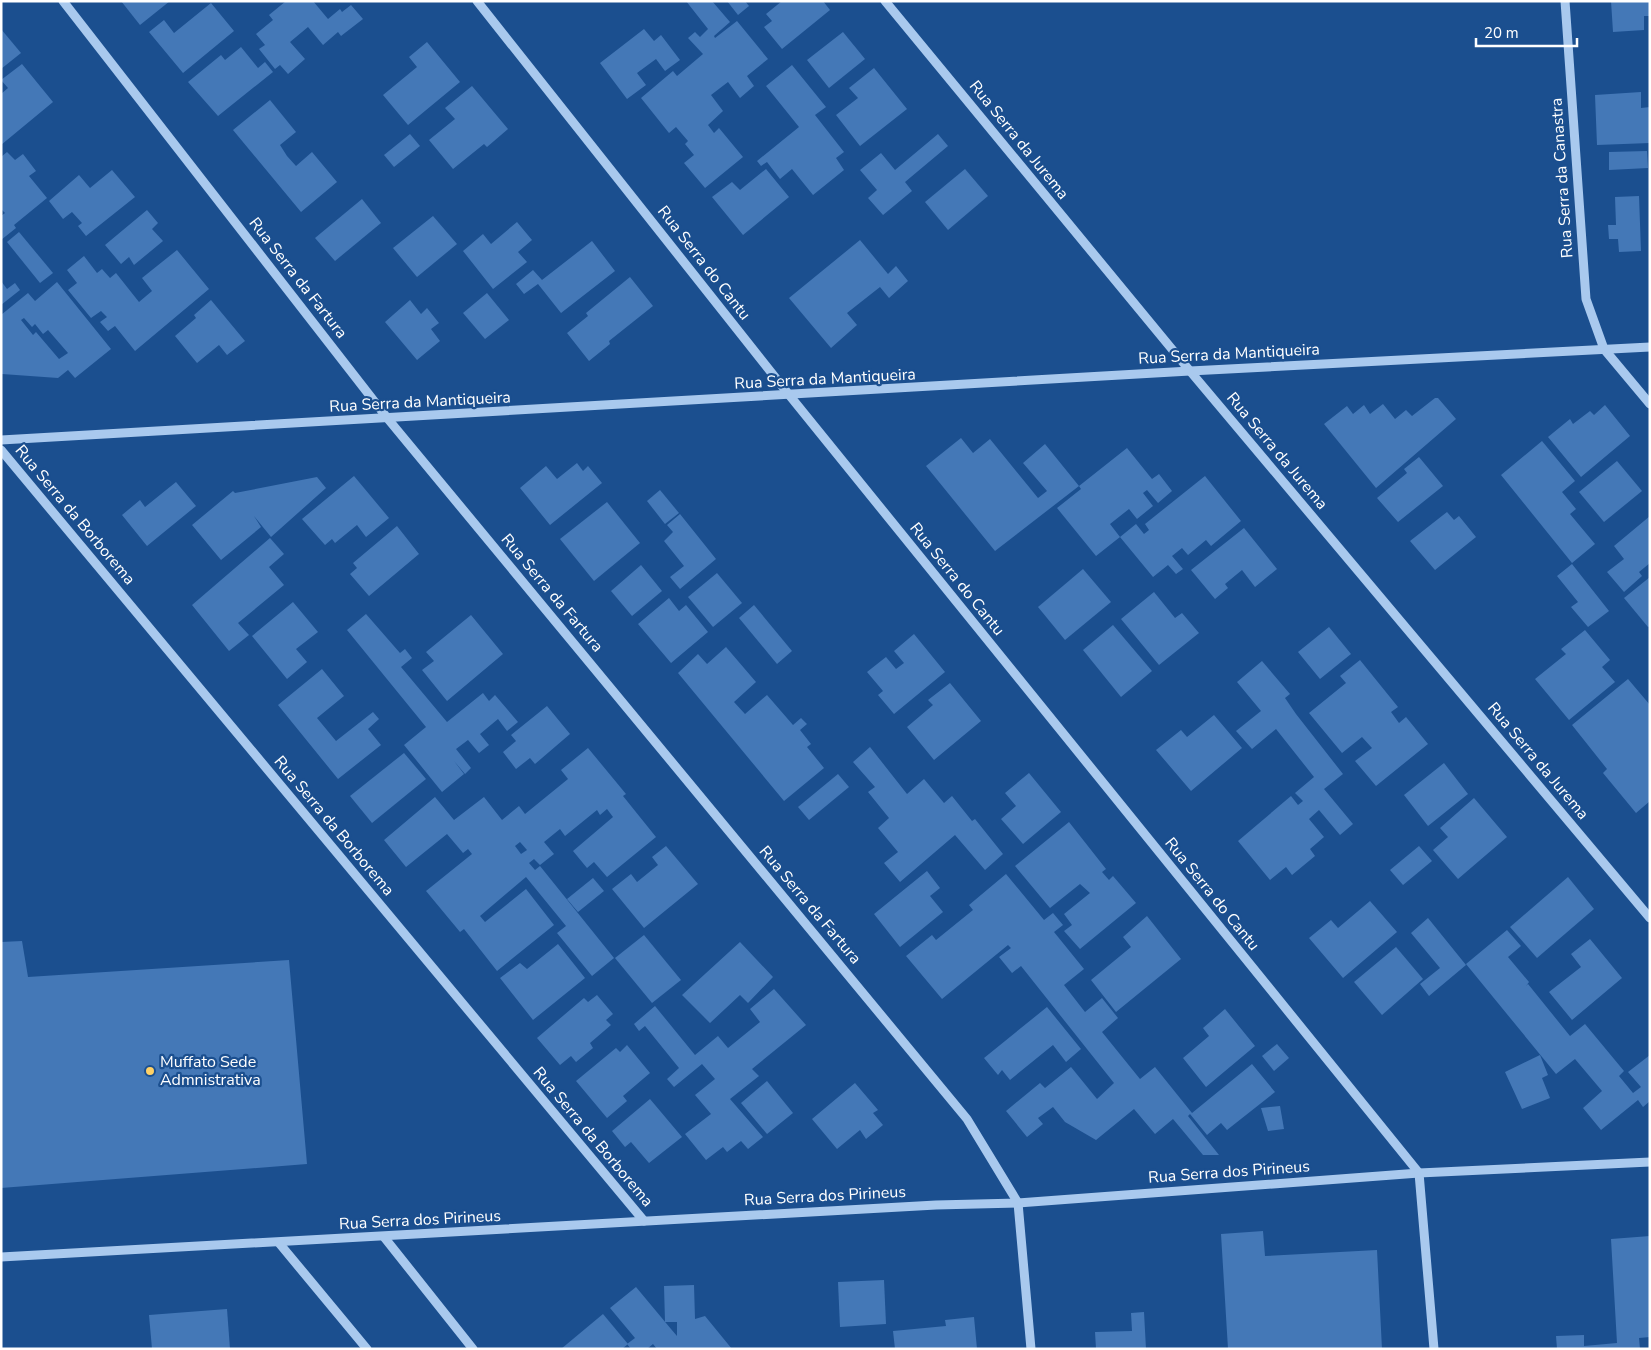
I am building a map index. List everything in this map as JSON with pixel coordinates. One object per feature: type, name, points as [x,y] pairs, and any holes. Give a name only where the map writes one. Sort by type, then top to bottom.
[{"type":"street","name":"Rua Serra da Fartura","points":[[63,1],[388,418],[967,1119],[1018,1203]]},
{"type":"street","name":"Rua Serra do Cantu","points":[[477,1],[790,396],[1419,1173]]},
{"type":"street","name":"Rua Serra da Jurema","points":[[885,1],[1190,371],[1650,918]]},
{"type":"street","name":"Rua Serra da Canastra","points":[[1565,1],[1586,299],[1604,349]]},
{"type":"street","name":"Rua Serra da Mantiqueira","points":[[1,440],[790,396],[1190,371],[1650,347]]},
{"type":"street","points":[[1604,349],[1650,404]]},
{"type":"street","name":"Rua Serra da Borborema","points":[[1,450],[644,1222]]},
{"type":"street","name":"Rua Serra dos Pirineus","points":[[1,1257],[280,1243],[936,1205],[1018,1203],[1419,1173],[1650,1162]]},
{"type":"street","points":[[1419,1173],[1434,1349]]},
{"type":"street","points":[[1018,1203],[1031,1349]]},
{"type":"street","points":[[384,1237],[473,1349]]},
{"type":"street","points":[[280,1243],[366,1349]]},
{"type":"building","points":[[121,1],[170,1],[140,25]]},
{"type":"building","points":[[286,1],[313,1],[328,19],[340,9],[342,12],[351,5],[363,19],[341,36],[338,32],[323,45],[308,27],[290,42],[305,59],[288,74],[280,65],[275,69],[259,49],[265,45],[256,34],[273,20],[269,15]]},
{"type":"building","points":[[686,1],[712,1],[730,22],[714,36],[715,38],[737,21],[768,59],[747,76],[754,86],[740,98],[728,82],[711,95],[723,111],[708,125],[714,133],[719,128],[743,157],[705,188],[684,163],[694,155],[685,144],[688,141],[676,127],[669,133],[641,98],[673,71],[677,76],[703,54],[688,38],[695,32],[700,37],[708,29]]},
{"type":"building","points":[[727,1],[745,1],[749,6],[738,15]]},
{"type":"building","points":[[782,1],[823,1],[830,10],[782,49],[764,27],[772,21],[766,14]]},
{"type":"building","points":[[1611,1],[1650,1],[1650,16],[1644,16],[1644,30],[1613,32]]},
{"type":"building","points":[[211,3],[234,31],[183,73],[149,32],[164,20],[174,33]]},
{"type":"building","points":[[1,29],[21,53],[1,69]]},
{"type":"building","points":[[644,29],[654,41],[661,35],[680,60],[665,71],[656,59],[637,73],[646,85],[627,99],[600,63]]},
{"type":"building","points":[[843,32],[865,59],[829,88],[807,60]]},
{"type":"building","points":[[427,42],[460,82],[408,125],[383,95],[417,67],[409,57]]},
{"type":"building","points":[[241,47],[258,68],[265,62],[273,72],[218,116],[188,82],[221,55],[225,60]]},
{"type":"building","points":[[22,64],[53,102],[1,145],[1,94],[8,88],[1,80]]},
{"type":"building","points":[[792,65],[826,107],[815,115],[844,152],[836,158],[844,170],[813,195],[792,169],[780,179],[767,162],[761,166],[757,161],[799,127],[766,86]]},
{"type":"building","points":[[874,68],[907,109],[860,146],[836,115],[858,98],[849,88]]},
{"type":"building","points":[[472,86],[508,129],[487,147],[484,144],[453,169],[429,140],[455,119],[445,108]]},
{"type":"building","points":[[1641,92],[1641,108],[1650,107],[1650,143],[1597,145],[1595,95]]},
{"type":"building","points":[[270,100],[296,132],[280,145],[287,156],[296,166],[312,152],[337,182],[301,212],[233,130]]},
{"type":"building","points":[[410,134],[420,146],[394,167],[384,155]]},
{"type":"building","points":[[938,134],[948,146],[905,182],[912,191],[883,215],[868,198],[877,190],[860,170],[881,153],[895,170]]},
{"type":"building","points":[[1647,151],[1648,168],[1609,170],[1609,152]]},
{"type":"building","points":[[7,152],[15,160],[23,154],[36,171],[29,176],[47,198],[14,225],[16,228],[1,240],[1,216],[5,213],[1,209],[1,157]]},
{"type":"building","points":[[766,169],[789,197],[743,235],[712,197],[732,182],[740,190]]},
{"type":"building","points":[[965,169],[988,196],[948,230],[925,202]]},
{"type":"building","points":[[112,170],[135,197],[86,236],[78,226],[82,223],[72,212],[63,219],[49,201],[79,175],[90,188]]},
{"type":"building","points":[[1639,196],[1641,251],[1619,252],[1618,239],[1609,239],[1608,225],[1616,225],[1615,197]]},
{"type":"building","points":[[362,199],[381,223],[335,261],[315,238]]},
{"type":"building","points":[[147,210],[158,223],[152,229],[163,241],[134,265],[129,257],[121,264],[105,245]]},
{"type":"building","points":[[433,216],[457,244],[417,277],[393,248]]},
{"type":"building","points":[[517,222],[532,240],[518,252],[527,262],[493,289],[463,251],[483,234],[491,244]]},
{"type":"building","points":[[19,232],[53,273],[40,283],[7,242]]},
{"type":"building","points":[[860,240],[888,274],[896,266],[908,281],[889,298],[880,287],[847,313],[857,325],[831,348],[789,298]]},
{"type":"building","points":[[592,241],[615,271],[561,313],[538,284],[524,294],[516,284],[533,270],[542,280]]},
{"type":"building","points":[[177,250],[209,289],[135,351],[115,326],[108,331],[100,322],[107,317],[101,311],[91,318],[68,290],[77,283],[67,270],[84,256],[97,273],[102,269],[110,278],[116,273],[139,302],[152,291],[142,278]]},
{"type":"building","points":[[630,277],[653,306],[609,341],[610,344],[589,361],[567,333],[588,316],[586,313]]},
{"type":"building","points":[[1,281],[7,289],[15,283],[20,290],[1,305]]},
{"type":"building","points":[[57,282],[111,349],[75,378],[68,370],[58,378],[2,374],[1,315],[28,293],[35,301]],"holes":[[[24,318],[32,327],[35,324],[43,334],[48,330],[68,353],[59,359],[36,332],[33,335],[21,320]]]},
{"type":"building","points":[[487,293],[509,320],[485,339],[463,313]]},
{"type":"building","points":[[211,300],[245,341],[227,355],[219,345],[197,363],[175,336],[196,318],[194,315]]},
{"type":"building","points":[[410,300],[421,314],[427,308],[439,323],[431,329],[440,341],[417,360],[385,322]]},
{"type":"building","points":[[1435,398],[1438,398],[1456,419],[1376,488],[1324,424],[1347,406],[1353,414],[1364,405],[1370,414],[1383,404],[1395,419],[1406,410],[1412,416]]},
{"type":"building","points":[[1605,405],[1630,436],[1581,477],[1548,437],[1570,419],[1573,424],[1590,411],[1594,415]]},
{"type":"building","points":[[961,438],[973,453],[990,439],[1038,498],[1047,491],[1023,463],[1045,444],[1079,486],[995,551],[926,466]]},
{"type":"building","points":[[1542,441],[1575,481],[1562,492],[1576,509],[1570,514],[1595,544],[1572,563],[1501,475]]},
{"type":"building","points":[[1127,448],[1152,479],[1159,474],[1172,491],[1158,503],[1147,490],[1143,493],[1153,506],[1137,519],[1129,509],[1110,524],[1120,537],[1096,556],[1057,508],[1081,489],[1079,486]]},
{"type":"building","points":[[1419,457],[1443,486],[1398,522],[1377,498],[1407,473],[1404,469]]},
{"type":"building","points":[[1617,461],[1642,491],[1604,522],[1579,492]]},
{"type":"building","points":[[577,463],[583,471],[588,466],[602,483],[550,525],[520,488],[546,466],[557,479]]},
{"type":"building","points":[[354,476],[389,518],[366,537],[357,525],[335,543],[332,539],[325,545],[302,519]]},
{"type":"building","points":[[1205,476],[1241,521],[1211,546],[1206,540],[1188,555],[1182,548],[1172,556],[1183,569],[1176,574],[1168,565],[1153,577],[1120,537],[1136,524],[1144,534],[1149,530],[1145,524]]},
{"type":"building","points":[[317,477],[326,488],[271,537],[254,516],[261,527],[221,560],[192,525],[233,491],[235,493]]},
{"type":"building","points":[[176,482],[196,506],[147,546],[122,515],[140,500],[145,507]]},
{"type":"building","points":[[660,490],[679,513],[665,524],[647,501]]},
{"type":"building","points":[[607,502],[640,543],[594,581],[560,539]]},
{"type":"building","points":[[1447,512],[1454,520],[1459,516],[1476,537],[1435,570],[1410,541]]},
{"type":"building","points":[[680,514],[716,559],[680,589],[670,577],[684,566],[664,541],[673,532],[667,525]]},
{"type":"building","points":[[1650,516],[1650,563],[1639,572],[1642,576],[1624,592],[1607,572],[1624,559],[1614,546]]},
{"type":"building","points":[[397,526],[419,554],[369,596],[350,574],[357,568],[353,563]]},
{"type":"building","points":[[1244,528],[1277,569],[1255,587],[1242,570],[1225,584],[1228,588],[1215,599],[1191,570]]},
{"type":"building","points":[[270,538],[284,554],[269,567],[284,585],[238,623],[249,635],[229,651],[192,605]]},
{"type":"building","points":[[1572,564],[1609,611],[1588,627],[1571,607],[1578,602],[1557,576]]},
{"type":"building","points":[[641,565],[662,591],[632,616],[611,591]]},
{"type":"building","points":[[1083,569],[1111,602],[1065,640],[1038,607]]},
{"type":"building","points":[[717,573],[742,603],[713,627],[688,597]]},
{"type":"building","points":[[1650,577],[1650,626],[1648,627],[1624,598]]},
{"type":"building","points":[[1154,592],[1175,618],[1182,613],[1199,633],[1159,665],[1121,619]]},
{"type":"building","points":[[669,598],[679,611],[686,605],[708,632],[671,663],[638,624]]},
{"type":"building","points":[[293,602],[318,632],[296,649],[307,662],[287,679],[252,636]]},
{"type":"building","points":[[754,605],[792,651],[777,664],[739,618]]},
{"type":"building","points":[[366,614],[400,653],[405,649],[412,658],[401,667],[447,722],[483,693],[489,701],[495,695],[518,722],[507,731],[498,719],[480,734],[489,745],[479,753],[468,740],[456,749],[471,768],[465,774],[454,761],[464,774],[442,792],[404,745],[426,727],[347,630]]},
{"type":"building","points":[[471,615],[503,654],[447,701],[422,670],[434,661],[426,652]]},
{"type":"building","points":[[1113,625],[1152,671],[1121,697],[1083,650]]},
{"type":"building","points":[[1329,627],[1351,654],[1320,679],[1298,652]]},
{"type":"building","points":[[1585,630],[1610,660],[1602,667],[1615,682],[1569,720],[1535,679],[1566,654],[1561,649]]},
{"type":"building","points":[[914,634],[945,672],[894,714],[878,695],[883,691],[867,672],[886,657],[896,669],[904,663],[894,651]]},
{"type":"building","points":[[726,647],[756,682],[734,702],[745,714],[767,695],[793,725],[801,718],[807,724],[800,730],[811,744],[807,747],[824,768],[784,801],[678,673],[698,654],[707,664]]},
{"type":"building","points":[[1360,660],[1398,707],[1391,712],[1399,723],[1406,717],[1428,744],[1376,786],[1355,761],[1372,748],[1362,737],[1342,753],[1309,713],[1346,683],[1340,676]]},
{"type":"building","points":[[1262,661],[1290,694],[1285,698],[1343,774],[1324,789],[1353,824],[1340,835],[1319,810],[1309,819],[1324,837],[1310,849],[1315,856],[1292,875],[1286,867],[1270,880],[1238,841],[1291,796],[1298,805],[1303,801],[1295,793],[1314,777],[1276,729],[1252,749],[1236,731],[1261,711],[1237,682]]},
{"type":"building","points":[[322,669],[344,696],[317,718],[336,741],[373,712],[379,719],[368,729],[381,745],[338,779],[278,705]]},
{"type":"building","points":[[1628,679],[1650,705],[1650,801],[1636,813],[1603,773],[1607,769],[1572,725]]},
{"type":"building","points":[[950,683],[981,721],[934,760],[907,727],[933,705],[928,700]]},
{"type":"building","points":[[547,706],[570,734],[535,764],[530,758],[516,769],[503,752],[516,741],[511,735]]},
{"type":"building","points":[[1214,715],[1242,748],[1191,791],[1156,750],[1181,730],[1187,737]]},
{"type":"building","points":[[870,747],[907,794],[924,779],[944,803],[952,796],[972,821],[975,819],[1003,854],[985,870],[955,835],[900,882],[884,863],[898,852],[878,828],[889,818],[868,792],[875,787],[853,762]]},
{"type":"building","points":[[588,748],[626,794],[623,796],[656,837],[607,877],[594,862],[587,868],[573,851],[613,817],[607,809],[600,815],[597,810],[565,836],[560,829],[544,842],[554,854],[540,865],[534,859],[529,863],[535,870],[540,866],[614,958],[592,976],[557,933],[566,926],[526,877],[480,916],[485,922],[526,889],[554,925],[497,971],[464,929],[460,932],[426,891],[472,854],[468,849],[463,853],[447,834],[406,867],[384,840],[435,797],[454,820],[484,797],[502,820],[519,806],[525,814],[568,779],[561,770]],"holes":[[[520,842],[527,850],[521,854],[515,846]]]},
{"type":"building","points":[[404,753],[426,779],[372,823],[350,796]]},
{"type":"building","points":[[1444,763],[1468,794],[1428,826],[1404,795]]},
{"type":"building","points":[[1029,773],[1061,812],[1023,844],[1001,819],[1016,806],[1005,793]]},
{"type":"building","points":[[838,774],[849,787],[809,820],[798,807]]},
{"type":"building","points":[[1474,798],[1507,837],[1458,879],[1433,850],[1448,837],[1440,828]]},
{"type":"building","points":[[1069,822],[1106,869],[1102,872],[1109,880],[1113,876],[1136,903],[1080,949],[1064,931],[1072,925],[1064,914],[1090,893],[1080,884],[1050,908],[1015,866]]},
{"type":"building","points":[[666,846],[698,884],[644,928],[612,889],[631,874],[637,882],[658,865],[652,857]]},
{"type":"building","points":[[1419,846],[1432,861],[1403,885],[1390,870]]},
{"type":"building","points":[[927,871],[940,888],[930,896],[943,912],[900,947],[874,914]]},
{"type":"building","points":[[1006,874],[1044,920],[1053,913],[1063,925],[1054,932],[1084,969],[1064,985],[1085,1012],[1102,998],[1118,1018],[1102,1032],[1140,1079],[1155,1067],[1192,1113],[1252,1064],[1275,1092],[1227,1130],[1221,1123],[1207,1135],[1190,1114],[1188,1116],[1219,1155],[1203,1155],[1173,1119],[1155,1134],[1134,1109],[1096,1140],[1065,1122],[1053,1107],[1038,1118],[1043,1124],[1027,1137],[1006,1111],[1040,1083],[1045,1088],[1071,1067],[1097,1099],[1114,1083],[1021,966],[1012,973],[999,957],[1011,948],[1008,945],[942,999],[906,956],[932,935],[936,940],[973,910],[969,905]]},
{"type":"building","points":[[1568,877],[1594,909],[1537,958],[1510,927]]},
{"type":"building","points":[[593,878],[604,891],[578,912],[567,899]]},
{"type":"building","points":[[1370,901],[1397,932],[1343,978],[1309,938],[1331,920],[1338,928]]},
{"type":"building","points":[[1147,916],[1181,959],[1116,1012],[1091,980],[1131,947],[1123,937]]},
{"type":"building","points":[[1428,918],[1466,965],[1429,996],[1420,984],[1440,968],[1411,933]]},
{"type":"building","points":[[1507,930],[1521,946],[1508,957],[1529,982],[1526,986],[1528,984],[1570,1036],[1585,1024],[1624,1071],[1619,1076],[1633,1093],[1641,1087],[1628,1072],[1650,1055],[1650,1101],[1643,1107],[1638,1100],[1601,1130],[1583,1108],[1602,1091],[1575,1059],[1556,1074],[1466,964]]},
{"type":"building","points":[[644,935],[681,980],[652,1003],[615,958]]},
{"type":"building","points":[[1590,939],[1622,978],[1572,1020],[1549,992],[1581,967],[1571,954]]},
{"type":"building","name":"Muffato Sede Admnistrativa","points":[[22,941],[28,977],[289,960],[307,1164],[1,1188],[1,942]]},
{"type":"building","points":[[740,942],[773,977],[748,1003],[740,995],[710,1023],[682,995]]},
{"type":"building","points":[[558,944],[585,978],[533,1020],[500,978],[520,963],[527,969]]},
{"type":"building","points":[[1396,947],[1423,979],[1382,1015],[1354,982]]},
{"type":"building","points":[[774,989],[806,1025],[752,1069],[759,1076],[730,1099],[763,1137],[748,1149],[741,1141],[727,1152],[723,1147],[706,1160],[685,1134],[711,1114],[695,1095],[715,1079],[702,1064],[674,1087],[667,1079],[679,1068],[645,1026],[639,1031],[634,1024],[655,1006],[695,1055],[718,1036],[728,1048],[760,1022],[750,1009]]},
{"type":"building","points":[[597,995],[613,1014],[606,1020],[611,1025],[590,1043],[593,1048],[576,1062],[571,1056],[560,1065],[537,1038],[584,998],[588,1002]]},
{"type":"building","points":[[1047,1007],[1081,1049],[1066,1062],[1053,1045],[1010,1080],[1002,1070],[998,1075],[984,1058]]},
{"type":"building","points":[[1225,1009],[1255,1046],[1206,1087],[1183,1058],[1209,1036],[1203,1028]]},
{"type":"building","points":[[1277,1044],[1289,1058],[1274,1071],[1262,1056]]},
{"type":"building","points":[[627,1045],[650,1073],[623,1096],[627,1101],[607,1118],[576,1081],[616,1048],[620,1052]]},
{"type":"building","points":[[1540,1055],[1548,1075],[1542,1078],[1550,1098],[1522,1109],[1505,1072]]},
{"type":"building","points":[[767,1081],[793,1113],[767,1134],[741,1103]]},
{"type":"building","points":[[855,1083],[878,1110],[873,1113],[883,1125],[866,1139],[860,1130],[837,1149],[812,1119]]},
{"type":"building","points":[[650,1099],[682,1137],[649,1163],[631,1142],[625,1147],[612,1131]]},
{"type":"building","points":[[1280,1106],[1284,1129],[1268,1131],[1261,1108]]},
{"type":"building","points":[[1263,1231],[1265,1256],[1377,1250],[1382,1349],[1228,1349],[1221,1234]]},
{"type":"building","points":[[1650,1236],[1650,1337],[1639,1338],[1640,1349],[1557,1349],[1556,1336],[1584,1335],[1584,1346],[1617,1343],[1611,1239]]},
{"type":"building","points":[[884,1280],[886,1324],[840,1327],[838,1282]]},
{"type":"building","points":[[694,1285],[695,1319],[705,1316],[732,1349],[657,1349],[653,1344],[647,1349],[631,1349],[627,1344],[635,1338],[610,1308],[636,1287],[665,1322],[664,1286]],"holes":[[[665,1322],[677,1322],[677,1336],[671,1329]]]},
{"type":"building","points":[[227,1309],[230,1349],[152,1349],[149,1315]]},
{"type":"building","points":[[1144,1312],[1146,1349],[1096,1349],[1095,1332],[1132,1331],[1131,1313]]},
{"type":"building","points":[[603,1314],[628,1344],[622,1349],[561,1349]]},
{"type":"building","points":[[974,1317],[977,1349],[895,1349],[893,1331],[946,1326],[945,1320]]},
{"type":"place","name":"Muffato Sede Admnistrativa","points":[[150,1071]]}]
